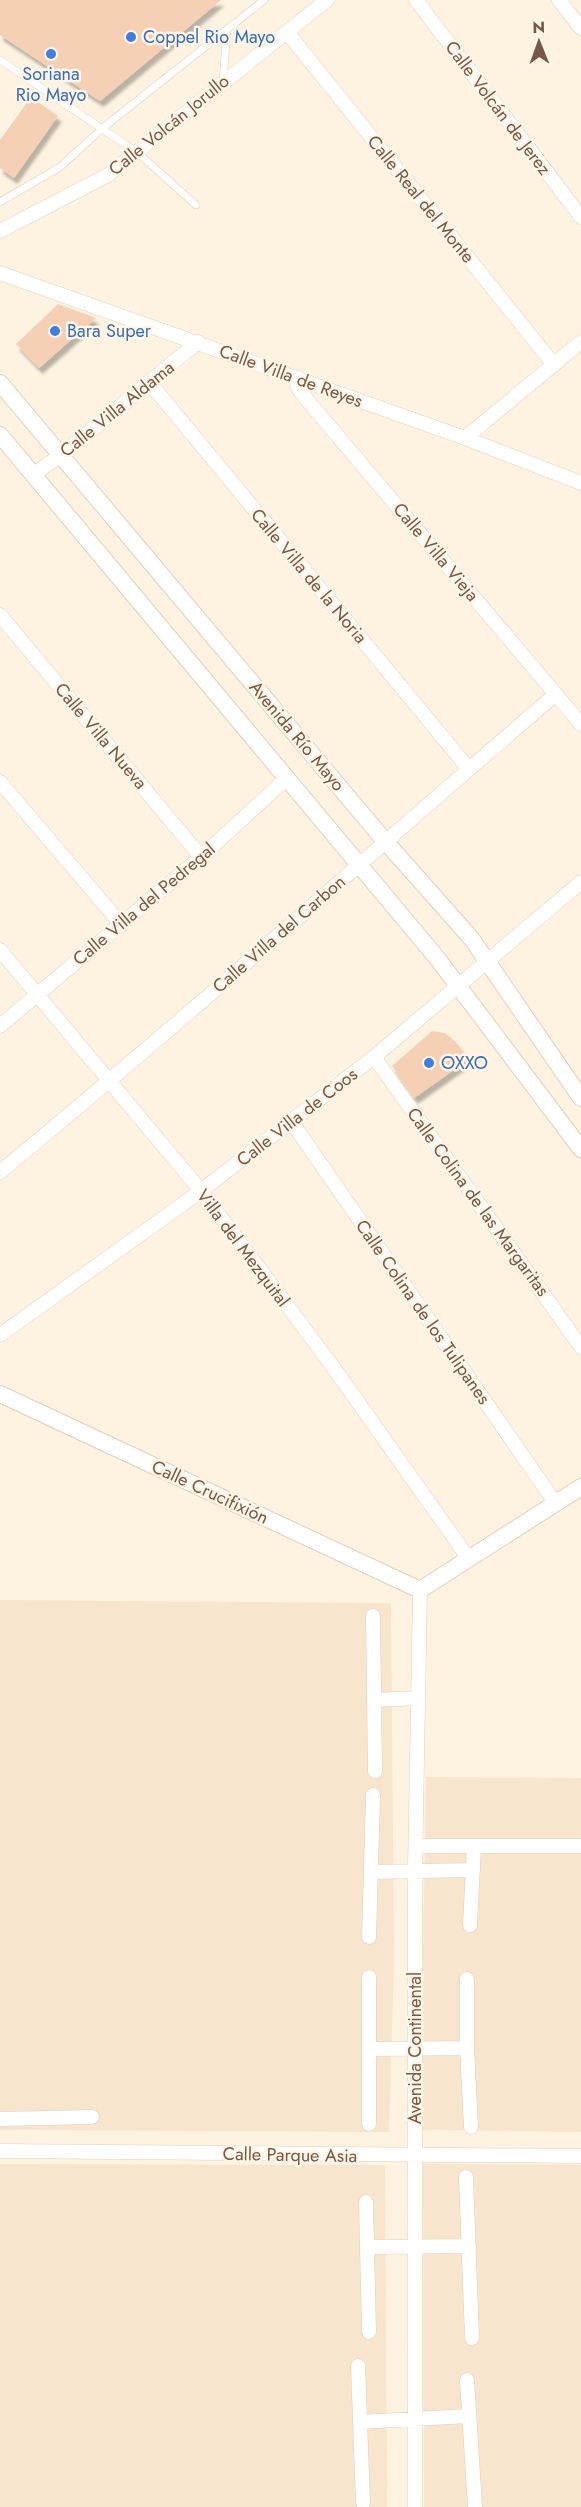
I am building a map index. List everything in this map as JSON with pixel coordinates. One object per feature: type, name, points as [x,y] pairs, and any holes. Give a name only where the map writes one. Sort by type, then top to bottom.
[{"type":"street","name":"Calle Volcán Jorullo","points":[[0,231],[108,175],[327,0]]},
{"type":"street","name":"Calle Volcán de Jerez","points":[[416,0],[581,217]]},
{"type":"street","points":[[559,0],[581,28]]},
{"type":"street","name":"Calle Real del Monte","points":[[287,33],[554,365]]},
{"type":"street","name":"Calle Villa de Reyes","points":[[0,273],[465,438],[581,483]]},
{"type":"street","name":"Calle Villa Aldama","points":[[34,474],[198,342]]},
{"type":"street","points":[[465,438],[581,342]]},
{"type":"street","name":"Calle Villa Vieja","points":[[298,378],[297,386],[303,394],[581,724]]},
{"type":"street","name":"Calle Villa de la Noria","points":[[149,382],[469,769]]},
{"type":"street","name":"Avenida Río Mayo","points":[[0,383],[384,840],[448,910],[488,962],[581,1098]]},
{"type":"street","name":"Avenida Río Mayo","points":[[0,435],[459,987],[581,1149]]},
{"type":"street","name":"Calle Villa Nueva","points":[[0,615],[201,857]]},
{"type":"street","name":"Calle Villa del Carbon","points":[[0,1172],[110,1081],[358,866],[384,840],[556,694]]},
{"type":"street","name":"Calle Villa del Pedregal","points":[[0,1026],[201,857],[286,779]]},
{"type":"street","points":[[0,782],[122,925]]},
{"type":"street","name":"Calle Villa de Coos","points":[[0,1335],[201,1191],[374,1057],[579,888]]},
{"type":"street","name":"Villa del Mezquital","points":[[0,950],[201,1191],[331,1364],[469,1559]]},
{"type":"street","name":"Calle Colina de las Margaritas","points":[[374,1057],[581,1347]]},
{"type":"street","name":"Calle Colina de los Tulipanes","points":[[291,1121],[556,1503]]},
{"type":"street","name":"Calle Crucifixión","points":[[0,1394],[420,1590]]},
{"type":"street","points":[[420,1590],[581,1487]]},
{"type":"street","name":"Avenida Continental","points":[[415,2507],[415,1871],[420,1590]]},
{"type":"street","points":[[373,1616],[375,1771]]},
{"type":"street","points":[[375,1700],[417,1698]]},
{"type":"street","points":[[369,1937],[374,1795]]},
{"type":"street","points":[[416,1846],[581,1845]]},
{"type":"street","points":[[470,1926],[474,1847]]},
{"type":"street","points":[[371,1872],[473,1870]]},
{"type":"street","points":[[369,1977],[369,2124]]},
{"type":"street","points":[[467,1979],[467,2048],[471,2127]]},
{"type":"street","points":[[369,2049],[467,2048]]},
{"type":"street","points":[[0,2119],[92,2117]]},
{"type":"street","name":"Calle Parque Asia","points":[[0,2151],[581,2156]]},
{"type":"street","points":[[466,2177],[472,2338]]},
{"type":"street","points":[[366,2202],[369,2332]]},
{"type":"street","points":[[368,2247],[469,2246]]},
{"type":"street","points":[[358,2366],[363,2503]]},
{"type":"street","points":[[467,2380],[475,2507]]},
{"type":"street","points":[[360,2422],[468,2416]]},
{"type":"lane","points":[[0,202],[60,167],[104,127],[227,32],[264,0]]},
{"type":"lane","points":[[223,81],[227,32]]},
{"type":"lane","points":[[0,60],[104,127],[123,145],[138,153],[196,205]]},
{"type":"shaded area","points":[[0,1600],[391,1603],[394,1961],[389,2132],[0,2130]]},
{"type":"shaded area","points":[[426,1777],[581,1778],[581,2132],[420,2130]]},
{"type":"shaded area","points":[[0,2164],[385,2165],[387,2507],[0,2507]]},
{"type":"shaded area","points":[[423,2164],[581,2165],[581,2507],[424,2507]]},
{"type":"building","points":[[0,0],[221,0],[100,101],[0,35]]},
{"type":"building","points":[[31,97],[58,116],[14,178],[0,168],[0,140]]},
{"type":"building","name":"Bara Super","points":[[58,304],[96,318],[39,368],[16,344]]},
{"type":"building","name":"OXXO","points":[[432,1031],[445,1033],[457,1043],[468,1060],[414,1098],[392,1066]]},
{"type":"place","name":"Coppel Rio Mayo","points":[[131,37]]},
{"type":"place","name":"Soriana Rio Mayo","points":[[51,54]]},
{"type":"place","name":"Bara Super","points":[[55,331]]},
{"type":"place","name":"OXXO","points":[[429,1063]]}]
